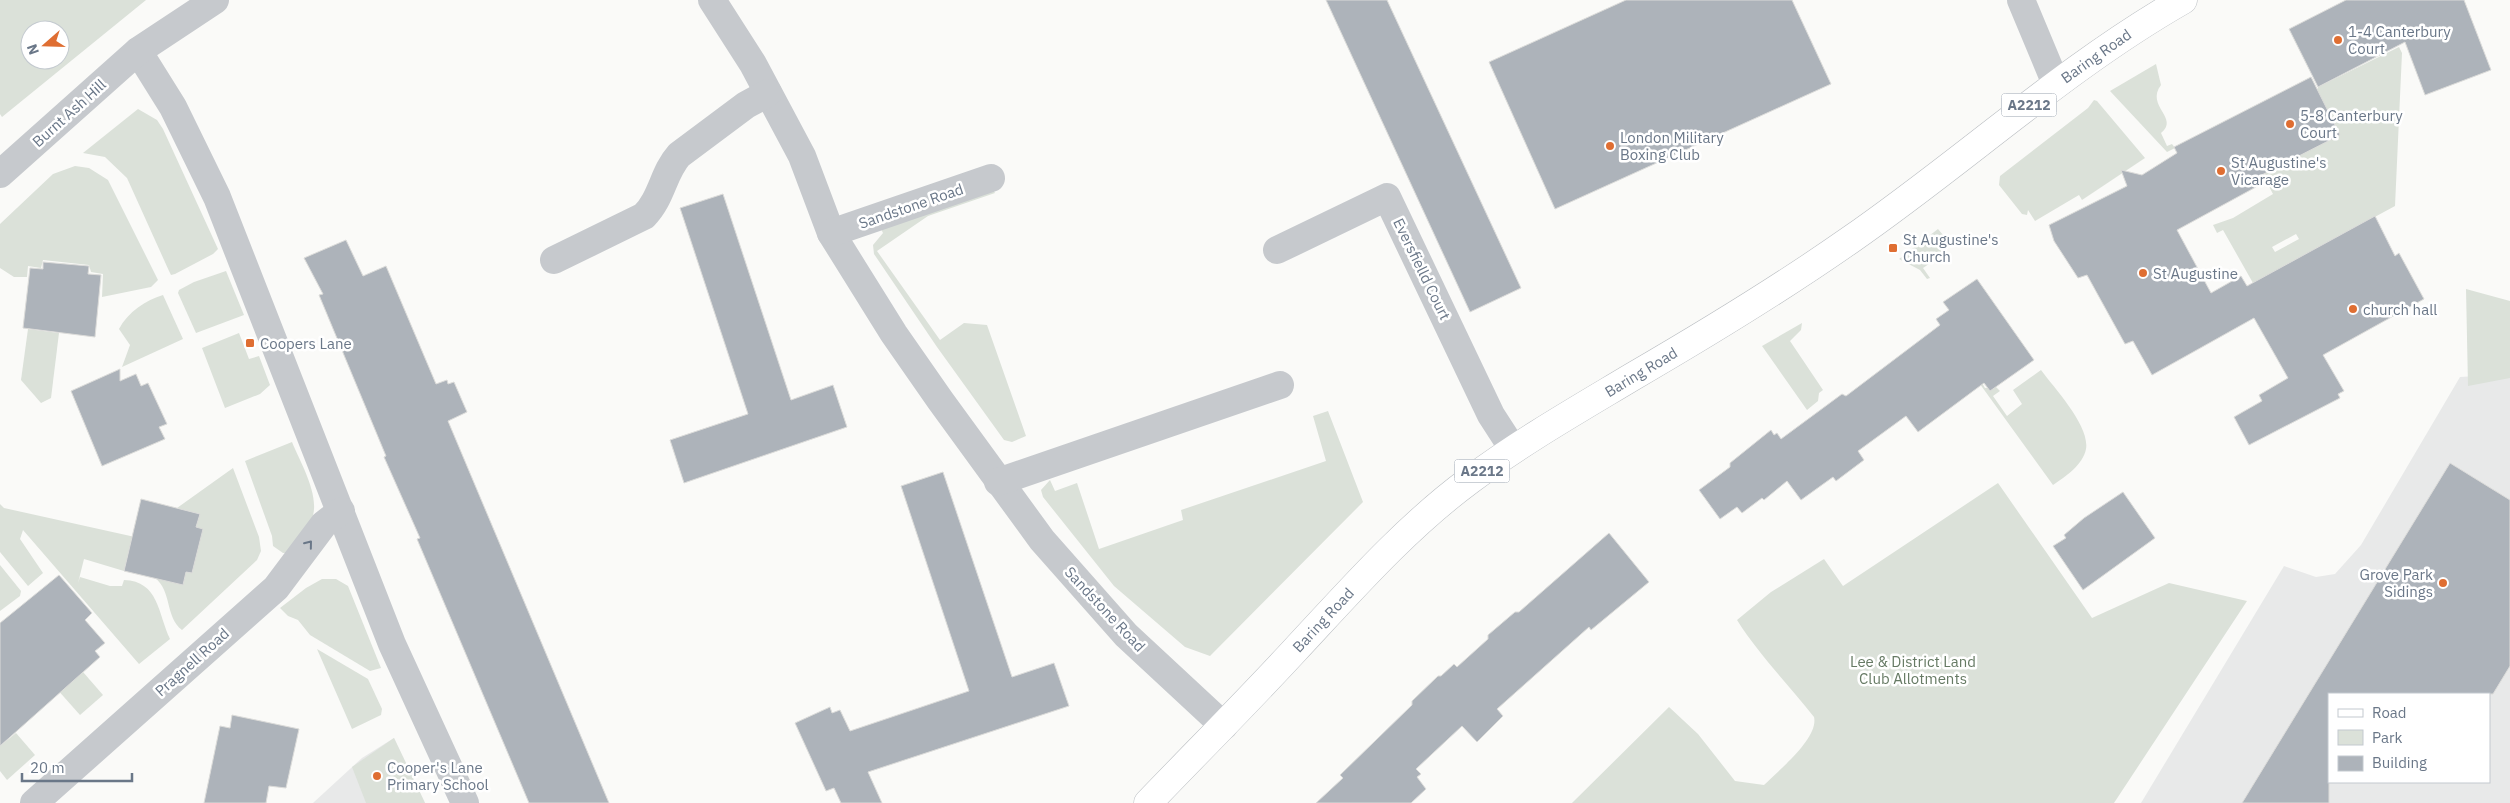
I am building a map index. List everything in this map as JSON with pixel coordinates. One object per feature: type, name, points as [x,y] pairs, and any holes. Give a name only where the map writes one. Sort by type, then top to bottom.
[{"type":"main road","name":"Baring Road","points":[[1148,803],[1224,726],[1359,582],[1413,528],[1467,482],[1513,449],[1725,322],[1817,262],[1923,189],[2056,84],[2110,45],[2183,0]]},
{"type":"street","name":"Burnt Ash Hill","points":[[0,174],[138,52],[215,0]]},
{"type":"street","name":"Sandstone Road","points":[[712,0],[753,64],[802,156],[831,233],[894,334],[998,482],[1042,540],[1126,635],[1224,726]]},
{"type":"street","points":[[2021,0],[2056,84]]},
{"type":"street","points":[[138,52],[173,107],[216,197],[392,644],[465,803]]},
{"type":"street","points":[[554,260],[644,216],[654,206],[673,162],[679,155],[746,105],[768,93]]},
{"type":"street","name":"Sandstone Road","points":[[831,233],[991,178]]},
{"type":"street","name":"Eversfielld Court","points":[[1277,250],[1387,196],[1491,415],[1513,449]]},
{"type":"street","points":[[998,482],[1280,385]]},
{"type":"street","name":"Pragnell Road","points":[[34,803],[282,581],[324,524],[341,511]]},
{"type":"shaded area","points":[[2510,374],[2510,803],[2141,803],[2284,566],[2316,577],[2335,574],[2361,545],[2460,377]]},
{"type":"shaded area","name":"Cooper's Lane Primary School","points":[[394,738],[425,803],[313,803],[362,758]]},
{"type":"green space","points":[[0,0],[146,0],[70,62],[70,20],[20,20],[20,70],[60,70],[2,117],[0,114]]},
{"type":"green space","points":[[2399,47],[2402,53],[2395,206],[2253,283],[2223,230],[2217,233],[2213,225],[2233,218],[2273,194],[2259,168],[2271,170],[2296,157],[2318,87]],"holes":[[[2296,234],[2299,239],[2275,252],[2272,247]]]},
{"type":"green space","points":[[2156,64],[2161,85],[2157,92],[2157,99],[2167,122],[2166,127],[2161,133],[2167,146],[2172,144],[2175,148],[2167,152],[2110,91]]},
{"type":"green space","points":[[2094,100],[2097,101],[2145,158],[2082,200],[2079,195],[2035,221],[2028,210],[2027,215],[2022,214],[1999,185],[2000,176],[2088,108]]},
{"type":"green space","points":[[138,109],[157,120],[163,129],[218,249],[213,254],[171,275],[127,178],[105,157],[83,153]]},
{"type":"green space","points":[[75,166],[89,168],[108,180],[158,280],[151,287],[102,297],[103,274],[91,272],[89,265],[43,260],[41,268],[28,266],[27,277],[14,277],[0,268],[0,224],[53,174]]},
{"type":"green space","points":[[991,186],[995,193],[928,216],[877,251],[940,340],[964,323],[987,325],[1026,436],[1012,442],[1004,440],[937,347],[874,254],[873,245],[883,233],[881,229]]},
{"type":"green space","points":[[1938,229],[1948,241],[1947,246],[1942,254],[1923,268],[1930,278],[1927,279],[1920,270],[1899,259]]},
{"type":"green space","points":[[226,271],[244,315],[196,333],[178,293],[179,290],[194,282]]},
{"type":"green space","points":[[2466,289],[2510,301],[2510,378],[2468,386]]},
{"type":"green space","points":[[163,295],[183,339],[122,367],[130,345],[119,329],[127,317],[138,308],[150,300]]},
{"type":"green space","points":[[1802,323],[1801,330],[1790,341],[1823,390],[1819,393],[1818,401],[1807,410],[1762,346]]},
{"type":"green space","points":[[28,329],[59,333],[51,398],[41,403],[21,380]]},
{"type":"green space","points":[[239,333],[249,359],[259,356],[270,385],[260,394],[225,408],[202,348]]},
{"type":"green space","points":[[2041,370],[2070,408],[2083,430],[2086,440],[2086,449],[2081,460],[2073,470],[2053,485],[1977,380],[1979,378],[1985,388],[1996,387],[2000,391],[1993,396],[2007,416],[2022,404],[2013,390]]},
{"type":"green space","points":[[1328,411],[1363,502],[1210,656],[1185,647],[1114,586],[1043,497],[1041,490],[1050,480],[1055,491],[1077,483],[1099,549],[1183,520],[1181,510],[1326,461],[1313,416]]},
{"type":"green space","points":[[292,442],[309,481],[314,502],[314,512],[306,529],[286,553],[283,553],[273,546],[272,536],[245,461]]},
{"type":"green space","points":[[233,468],[259,537],[261,551],[257,560],[182,630],[173,618],[164,590],[155,578],[186,572],[192,573],[202,529],[196,527],[200,514],[177,508]]},
{"type":"green space","name":"Lee & District Land Club Allotments","points":[[1998,483],[2092,618],[2169,583],[2247,601],[2114,803],[1572,803],[1669,707],[1698,734],[1735,781],[1764,785],[1804,744],[1814,725],[1814,717],[1764,658],[1737,620],[1771,592],[1824,559],[1843,586]]},
{"type":"green space","points":[[0,504],[4,508],[144,539],[128,554],[124,571],[84,559],[78,583],[80,577],[110,586],[122,586],[124,580],[136,582],[144,586],[156,600],[170,639],[139,664],[23,530],[20,539],[43,573],[28,586],[0,552]]},
{"type":"green space","points":[[0,565],[21,591],[20,596],[0,611]]},
{"type":"green space","points":[[322,579],[336,579],[348,586],[381,668],[370,671],[310,635],[298,620],[288,616],[280,608],[306,588]]},
{"type":"green space","points":[[317,649],[368,679],[382,709],[381,715],[352,729]]},
{"type":"green space","points":[[83,672],[103,695],[80,715],[56,688]]},
{"type":"green space","points":[[16,733],[35,755],[7,780],[0,771],[0,746]]},
{"type":"green space","name":"Cooper's Lane Primary School","points":[[394,738],[425,803],[366,803],[352,767]]},
{"type":"building","points":[[1326,0],[1387,0],[1521,288],[1470,312]]},
{"type":"building","name":"London Military Boxing Club","points":[[1626,0],[1792,0],[1831,84],[1555,209],[1489,62]]},
{"type":"building","points":[[2346,0],[2464,0],[2491,70],[2425,95],[2405,42],[2318,87],[2289,29]]},
{"type":"building","points":[[2311,77],[2340,135],[2252,180],[2256,187],[2177,230],[2211,293],[2241,276],[2247,286],[2375,216],[2395,256],[2399,253],[2424,299],[2323,355],[2344,391],[2338,394],[2340,398],[2249,445],[2234,417],[2262,401],[2259,395],[2288,378],[2254,318],[2152,375],[2133,341],[2125,344],[2087,275],[2078,278],[2054,241],[2049,225],[2127,186],[2121,170],[2142,175],[2177,153],[2174,147]]},
{"type":"building","points":[[723,194],[791,400],[833,385],[847,427],[684,483],[670,440],[748,414],[680,208]]},
{"type":"building","points":[[346,240],[363,276],[386,266],[436,384],[447,380],[448,384],[454,382],[467,412],[448,421],[609,803],[529,803],[417,539],[420,538],[384,457],[386,456],[319,295],[323,294],[304,258]]},
{"type":"building","points":[[43,262],[89,266],[88,274],[101,275],[95,337],[23,328],[30,268],[43,269]]},
{"type":"building","points":[[1977,279],[2034,360],[1990,391],[1984,383],[1918,432],[1906,416],[1858,451],[1864,460],[1836,481],[1833,477],[1801,500],[1787,481],[1764,500],[1762,498],[1742,513],[1737,507],[1720,519],[1699,490],[1730,467],[1730,463],[1771,430],[1774,435],[1777,433],[1781,439],[1842,394],[1846,396],[1940,325],[1936,319],[1949,310],[1943,302]]},
{"type":"building","points":[[120,369],[120,381],[136,374],[141,386],[148,383],[167,424],[159,427],[165,439],[102,466],[71,391]]},
{"type":"building","name":"Grove Park Sidings","points":[[2450,463],[2510,500],[2510,666],[2493,694],[2328,693],[2329,803],[2242,803]]},
{"type":"building","points":[[943,472],[1012,677],[1054,663],[1069,706],[868,772],[882,803],[841,803],[834,788],[826,791],[795,723],[830,707],[832,713],[840,710],[850,731],[969,691],[901,486]]},
{"type":"building","points":[[2123,492],[2155,538],[2083,590],[2053,546],[2066,538],[2064,535],[2084,518]]},
{"type":"building","points":[[141,499],[200,514],[196,527],[203,529],[192,573],[186,572],[183,585],[124,571]]},
{"type":"building","points":[[1609,533],[1649,582],[1591,630],[1589,627],[1497,709],[1503,716],[1477,742],[1462,726],[1416,769],[1421,774],[1417,777],[1426,789],[1411,803],[1316,803],[1343,778],[1340,775],[1412,705],[1412,701],[1438,676],[1441,676],[1454,664],[1457,667],[1488,639],[1488,635],[1515,612],[1519,612]]},
{"type":"building","points":[[59,575],[92,613],[85,620],[105,643],[95,651],[100,657],[0,746],[0,623]]},
{"type":"building","points":[[232,715],[299,729],[286,788],[269,786],[266,803],[204,803],[220,726],[230,728]]},
{"type":"place","name":"1-4 Canterbury Court","points":[[2338,40]]},
{"type":"place","name":"5-8 Canterbury Court","points":[[2290,124]]},
{"type":"place","name":"London Military Boxing Club","points":[[1610,146]]},
{"type":"place","name":"St Augustine's Vicarage","points":[[2221,171]]},
{"type":"place","name":"St Augustine's Church","points":[[1893,248]]},
{"type":"place","name":"St Augustine","points":[[2143,273]]},
{"type":"place","name":"church hall","points":[[2353,309]]},
{"type":"place","name":"Coopers Lane","points":[[250,343]]},
{"type":"place","name":"Grove Park Sidings","points":[[2443,583]]},
{"type":"place","name":"Cooper's Lane Primary School","points":[[377,776]]}]
